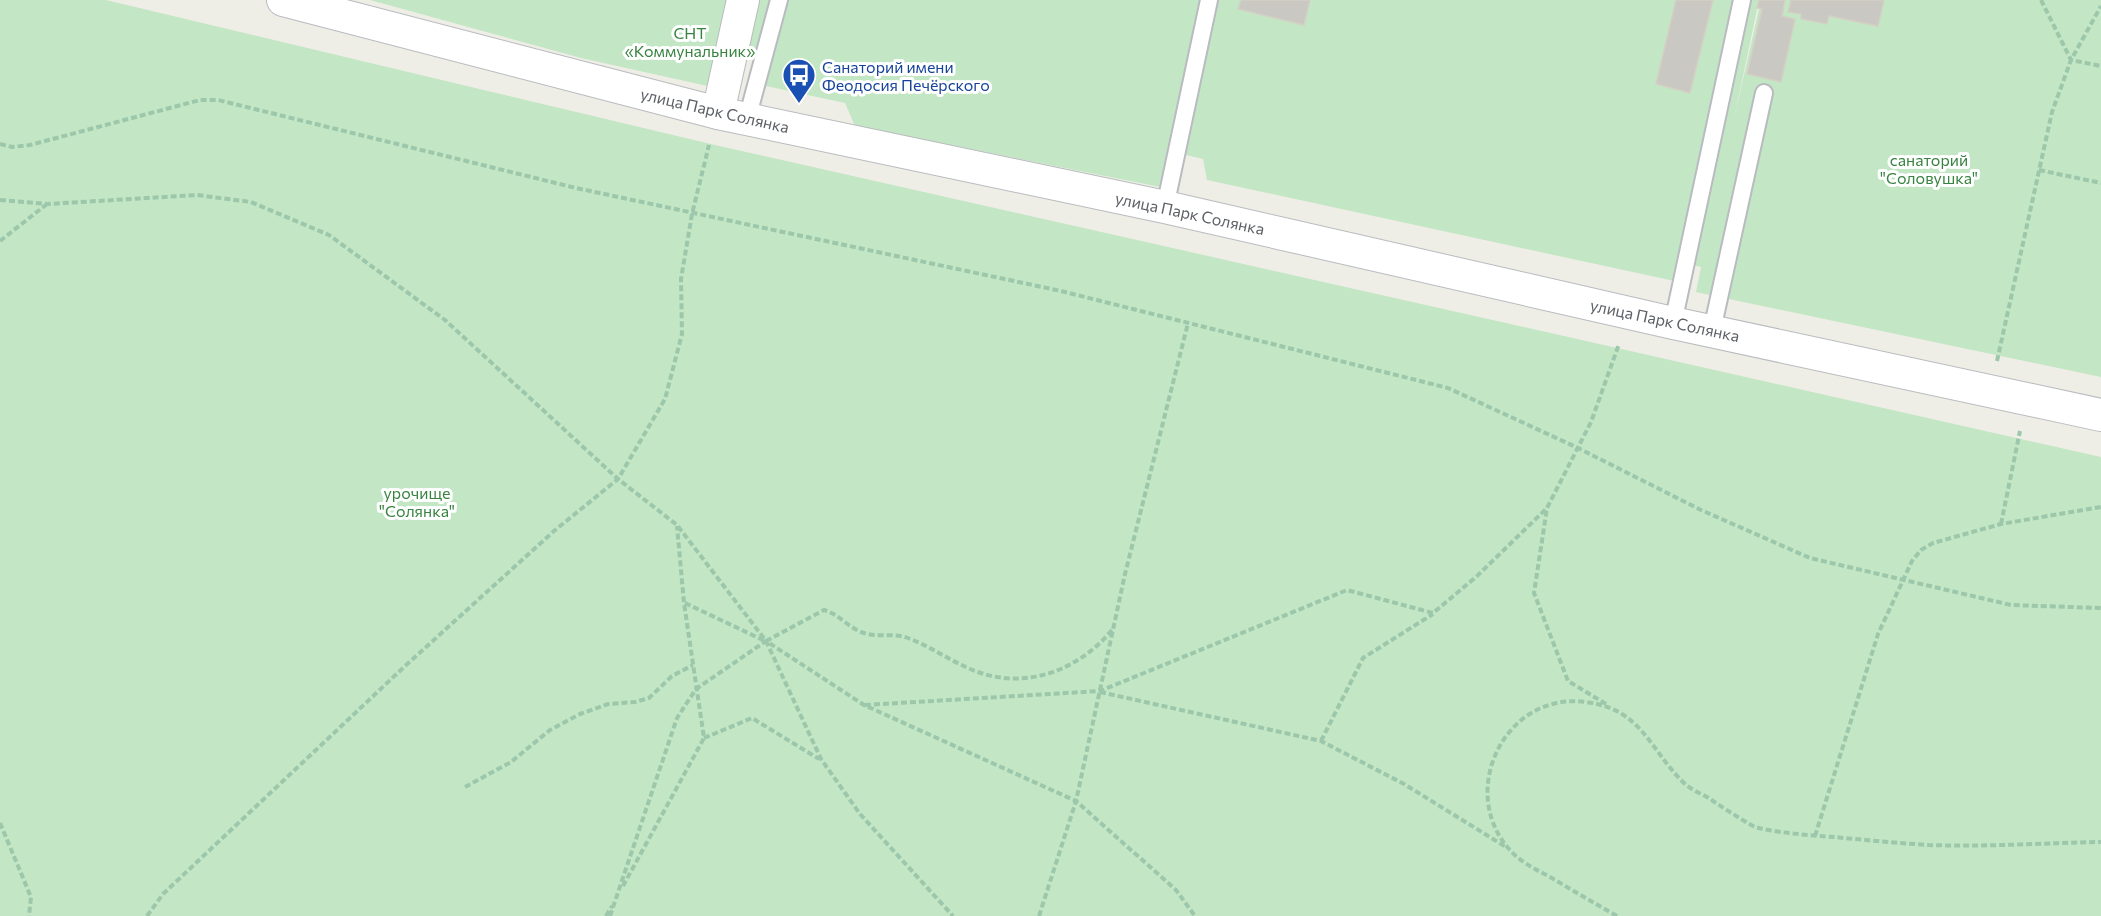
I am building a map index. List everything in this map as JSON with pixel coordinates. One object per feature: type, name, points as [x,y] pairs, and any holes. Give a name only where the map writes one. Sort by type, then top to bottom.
[{"type":"street","name":"улица Парк Солянка","points":[[282,0],[732,116],[1165,207],[1630,313],[2101,415]]},
{"type":"street","points":[[732,116],[743,0]]},
{"type":"lane","points":[[732,116],[779,0]]},
{"type":"lane","points":[[1165,207],[1209,0]]},
{"type":"lane","points":[[1673,322],[1742,0]]},
{"type":"lane","points":[[1712,330],[1764,93]]},
{"type":"path","points":[[2041,0],[2071,60]]},
{"type":"path","points":[[1990,391],[2052,112],[2071,60],[2101,6]]},
{"type":"path","points":[[2071,60],[2101,66]]},
{"type":"path","points":[[0,144],[12,147],[30,145],[209,99],[576,188],[1061,291],[1448,388],[1578,448],[1701,510],[1810,558],[2011,605],[2101,608]]},
{"type":"path","points":[[147,916],[163,894],[404,667],[554,531],[618,479],[665,399],[682,334],[681,279],[692,214],[732,116]]},
{"type":"path","points":[[2039,170],[2101,183]]},
{"type":"path","points":[[0,200],[48,204],[197,195],[250,202],[328,235],[445,320],[618,479],[677,525],[766,641],[821,759],[860,814],[953,916]]},
{"type":"path","points":[[0,241],[48,204]]},
{"type":"path","points":[[1321,741],[1363,658],[1433,613],[1476,578],[1547,508],[1591,422],[1630,313]]},
{"type":"path","points":[[1039,916],[1076,801],[1125,574],[1188,323]]},
{"type":"path","points":[[2001,524],[2026,399]]},
{"type":"path","points":[[1815,836],[1878,634],[1903,579],[1921,550],[1933,543],[2001,524],[2101,507]]},
{"type":"path","points":[[1547,508],[1534,593],[1568,681],[1625,715],[1641,729],[1684,784],[1755,827],[1815,836],[1930,845],[2101,842]]},
{"type":"path","points":[[608,916],[704,738],[684,603],[677,525]]},
{"type":"path","points":[[1100,692],[1347,590],[1433,613]]},
{"type":"path","points":[[684,603],[766,641],[864,705],[1076,801],[1176,890],[1195,916]]},
{"type":"path","points":[[617,897],[677,718],[696,689],[766,641],[824,610],[838,616],[857,631],[872,636],[906,637],[980,672],[1024,679],[1073,663],[1100,645],[1113,628]]},
{"type":"path","points":[[465,787],[512,762],[549,730],[580,714],[608,704],[635,702],[649,698],[672,676],[693,665]]},
{"type":"path","points":[[864,705],[1100,692],[1321,741],[1404,784],[1509,849],[1525,864],[1617,916]]},
{"type":"path","points":[[1509,849],[1497,831],[1489,811],[1487,790],[1489,770],[1508,732],[1524,718],[1542,708],[1562,702],[1583,702],[1605,706],[1625,715]]},
{"type":"path","points":[[704,738],[752,718],[821,759]]},
{"type":"path","points":[[0,823],[32,897],[29,916]]},
{"type":"green space","name":"урочище \"Солянка\"","points":[[0,0],[106,0],[715,145],[2101,457],[2101,916],[0,916]]},
{"type":"green space","name":"СНТ «Коммунальник»","points":[[370,0],[740,0],[721,89],[581,58]]},
{"type":"green space","name":"cанаторий \"Соловушка\"","points":[[751,0],[1759,0],[1734,119],[1761,0],[2101,0],[2101,377],[1696,292],[1701,267],[1683,263],[1679,282],[1207,180],[1203,159],[1173,152],[1165,188],[855,126],[845,103],[766,86],[774,55],[739,47]]},
{"type":"building","points":[[1241,0],[1310,0],[1304,25],[1238,9]]},
{"type":"building","points":[[1676,0],[1713,0],[1690,93],[1656,84]]},
{"type":"building","points":[[1759,0],[1785,0],[1782,16],[1795,19],[1781,82],[1747,74],[1762,9],[1757,8]]},
{"type":"building","points":[[1791,0],[1884,0],[1878,26],[1829,16],[1827,24],[1801,19],[1801,14],[1788,12]]},
{"type":"place","name":"Санаторий имени Феодосия Печёрского","points":[[799,104]]}]
